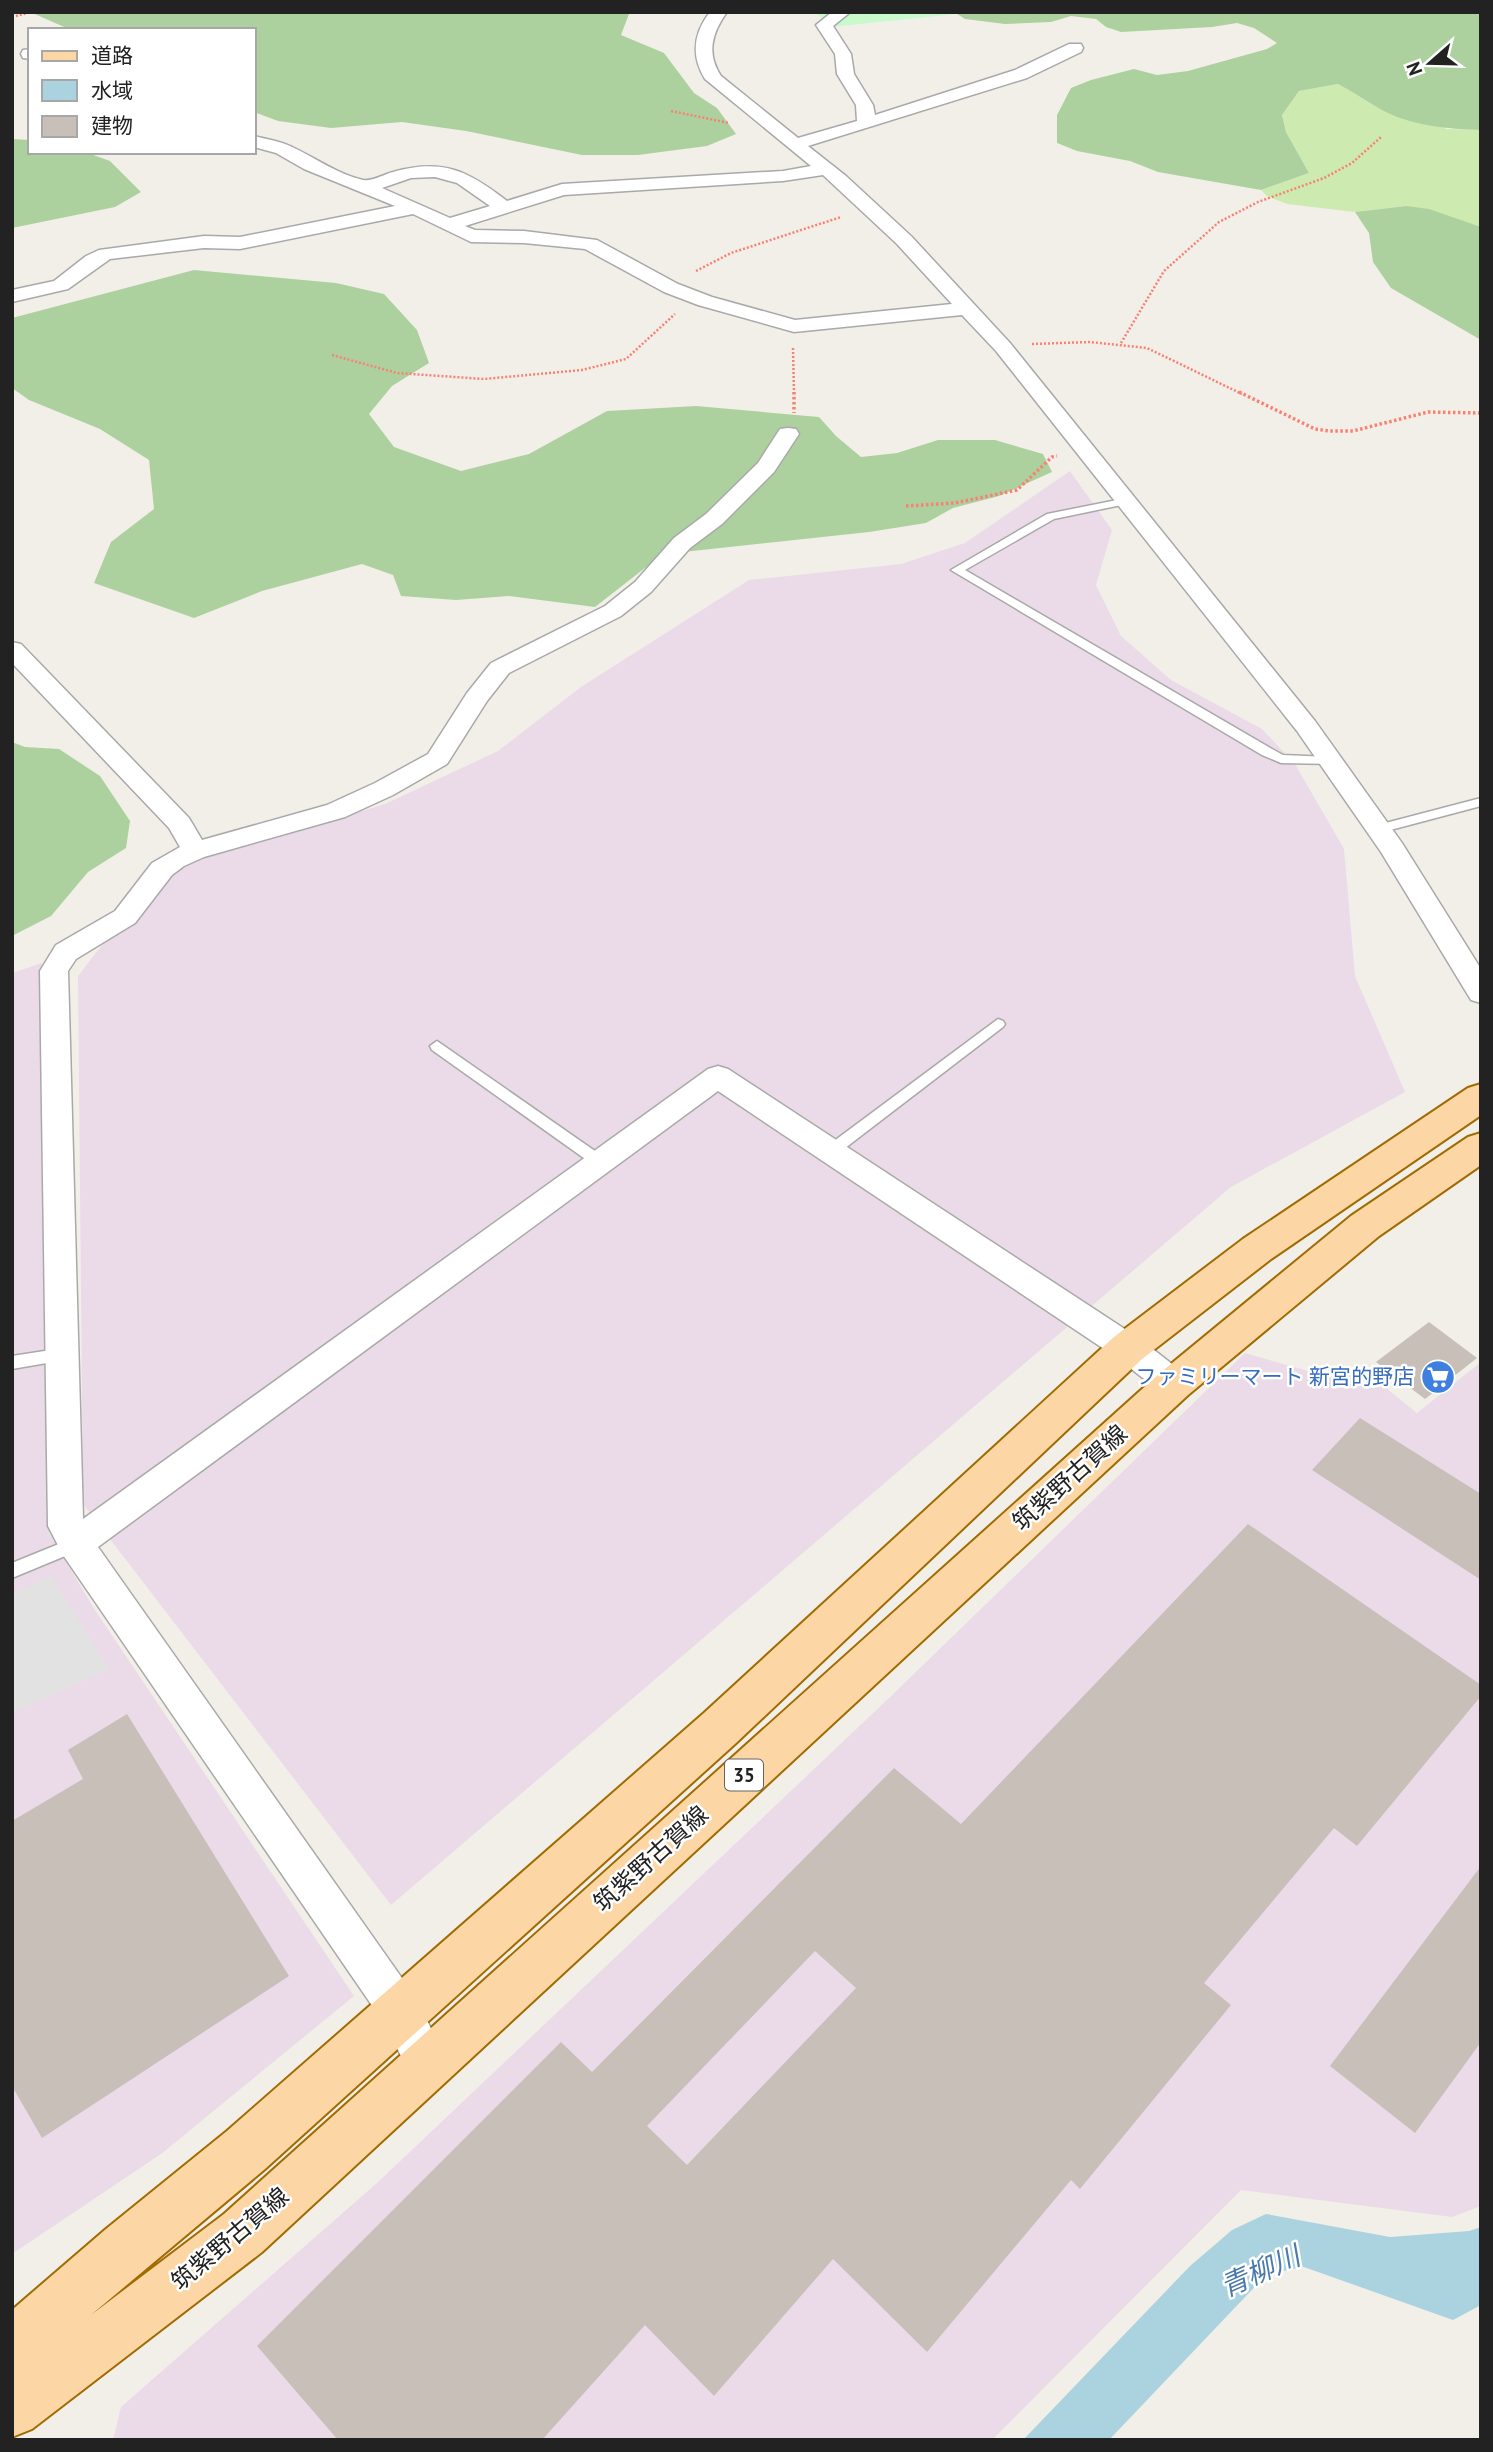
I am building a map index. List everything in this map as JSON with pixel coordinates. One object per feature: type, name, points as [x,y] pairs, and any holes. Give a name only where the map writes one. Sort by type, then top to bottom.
[{"type":"main road","name":"35","points":[[12,2347],[125,2248],[246,2150],[720,1728],[1128,1348],[1196,1292],[1481,1097]]},
{"type":"main road","name":"筑紫野古賀線","points":[[12,2409],[243,2233],[1174,1384],[1365,1226],[1481,1146]]},
{"type":"street","points":[[719,12],[706,31],[703,43],[706,69],[714,79],[775,126],[870,208],[1003,347],[1306,726],[1379,829],[1481,993]]},
{"type":"street","points":[[840,14],[824,25],[843,54],[841,65],[845,79],[864,104],[868,114],[866,124]]},
{"type":"street","points":[[796,144],[1021,74],[1075,48]]},
{"type":"street","points":[[256,142],[282,149],[310,165],[415,208],[471,236],[524,237],[590,244],[662,284],[705,301],[793,326],[968,308]]},
{"type":"street","points":[[366,188],[407,172],[414,166],[419,152]]},
{"type":"street","points":[[448,225],[562,190],[589,186],[783,176],[826,169]]},
{"type":"street","points":[[407,172],[460,177],[504,208]]},
{"type":"street","points":[[12,296],[61,285],[93,260],[106,254],[204,242],[240,243],[415,208]]},
{"type":"street","points":[[427,2063],[401,2012],[66,1526],[54,971],[66,952],[125,917],[162,869],[174,860],[195,851],[336,811],[384,789],[438,759],[476,698],[500,668],[613,611],[643,587],[682,543],[714,519],[766,467],[788,433]]},
{"type":"street","points":[[12,649],[180,824],[195,851]]},
{"type":"street","points":[[76,1544],[718,1076],[1128,1348],[1174,1384]]},
{"type":"lane","points":[[1127,501],[1051,516],[957,570],[1267,752],[1281,759],[1330,761]]},
{"type":"lane","points":[[1379,829],[1481,802]]},
{"type":"lane","points":[[831,1151],[998,1024]]},
{"type":"lane","points":[[437,1046],[600,1162]]},
{"type":"lane","points":[[12,1363],[64,1354]]},
{"type":"lane","points":[[12,1571],[76,1544]]},
{"type":"path","points":[[12,17],[32,12]]},
{"type":"path","points":[[671,111],[764,128],[775,126]]},
{"type":"path","points":[[1121,343],[1164,271],[1219,222],[1258,202],[1324,178],[1352,163],[1381,136]]},
{"type":"path","points":[[662,284],[708,267],[731,253],[870,208]]},
{"type":"path","points":[[332,355],[397,373],[484,379],[582,370],[626,359],[641,348],[659,326],[678,312],[705,301]]},
{"type":"path","points":[[788,433],[795,410],[793,326]]},
{"type":"path","points":[[1003,347],[1077,340],[1147,348],[1315,429],[1333,433],[1356,432],[1423,413],[1449,410],[1481,414]]},
{"type":"path","points":[[906,506],[955,503],[1017,490],[1052,457],[1086,452]]},
{"type":"shaded area","points":[[1070,471],[1112,530],[1096,585],[1121,636],[1171,680],[1262,729],[1295,764],[1344,849],[1355,976],[1405,1092],[1231,1187],[391,1905],[83,1504],[78,976],[102,945],[137,921],[171,870],[225,846],[312,826],[385,804],[498,751],[581,687],[749,580],[901,564],[965,543]]},
{"type":"shaded area","points":[[42,963],[49,1533],[93,1607],[354,1996],[161,2154],[12,2254],[12,973]]},
{"type":"shaded area","points":[[1245,1353],[1308,1371],[1370,1375],[1417,1413],[1481,1362],[1481,2206],[1452,2217],[1241,2190],[992,2440],[113,2440],[121,2407],[377,2183],[889,1698]]},
{"type":"shaded area","points":[[51,1576],[109,1669],[12,1713],[12,1594]]},
{"type":"green space","points":[[30,12],[632,12],[621,35],[664,53],[694,93],[717,108],[736,134],[707,146],[638,155],[582,155],[466,131],[402,122],[331,128],[278,121],[256,113],[256,28],[66,28]]},
{"type":"green space","points":[[815,12],[955,12],[956,14],[831,27]]},
{"type":"green space","points":[[954,12],[1481,12],[1481,130],[1442,127],[1404,119],[1380,109],[1338,84],[1299,91],[1282,115],[1286,132],[1309,173],[1261,190],[1158,172],[1130,161],[1077,151],[1057,143],[1057,115],[1071,88],[1134,69],[1157,75],[1188,71],[1267,49],[1277,43],[1254,28],[1237,23],[1121,32],[1106,27],[1096,19],[1071,16],[1051,22],[1005,24],[965,19]]},
{"type":"green space","points":[[1338,84],[1382,110],[1447,129],[1481,130],[1481,227],[1406,206],[1355,212],[1287,204],[1267,196],[1261,190],[1309,173],[1286,132],[1282,115],[1299,91]]},
{"type":"green space","points":[[12,139],[28,140],[28,154],[91,154],[110,161],[141,192],[115,207],[12,228]]},
{"type":"green space","points":[[1406,206],[1429,209],[1481,227],[1481,340],[1391,288],[1373,262],[1369,233],[1355,212]]},
{"type":"green space","points":[[194,270],[336,283],[384,294],[417,330],[429,363],[392,386],[369,414],[394,447],[461,471],[529,454],[607,411],[696,406],[819,417],[861,457],[897,453],[938,440],[995,440],[1043,454],[1052,472],[999,496],[953,508],[926,523],[869,532],[674,553],[645,568],[595,607],[509,596],[456,600],[401,596],[393,575],[362,564],[262,591],[194,618],[94,583],[111,542],[154,509],[149,460],[100,429],[29,400],[12,388],[12,318]]},
{"type":"green space","points":[[12,742],[25,747],[59,749],[100,776],[130,821],[126,848],[88,872],[51,916],[12,936]]},
{"type":"water","name":"青柳川","points":[[1266,2214],[1390,2237],[1469,2231],[1481,2227],[1481,2305],[1453,2320],[1304,2267],[1267,2274],[1109,2440],[1023,2440],[1190,2266],[1232,2230]]},
{"type":"building","points":[[1429,1322],[1477,1358],[1425,1399],[1376,1362]]},
{"type":"building","points":[[1360,1418],[1481,1494],[1481,1580],[1312,1470]]},
{"type":"building","points":[[1248,1524],[1481,1685],[1481,1696],[1357,1846],[1334,1828],[1204,1983],[1231,2005],[1080,2189],[1071,2180],[927,2352],[833,2259],[714,2396],[645,2325],[542,2440],[338,2440],[257,2346],[561,2042],[592,2072],[894,1768],[961,1824]],"holes":[[[815,1951],[856,1988],[687,2165],[647,2126]]]},
{"type":"building","points":[[127,1714],[289,1976],[42,2138],[12,2086],[12,1821],[83,1779],[68,1750]]},
{"type":"building","points":[[1481,1866],[1481,2042],[1415,2133],[1330,2066]]},
{"type":"place","name":"ファミリーマート 新宮的野店","points":[[1438,1377]]}]
